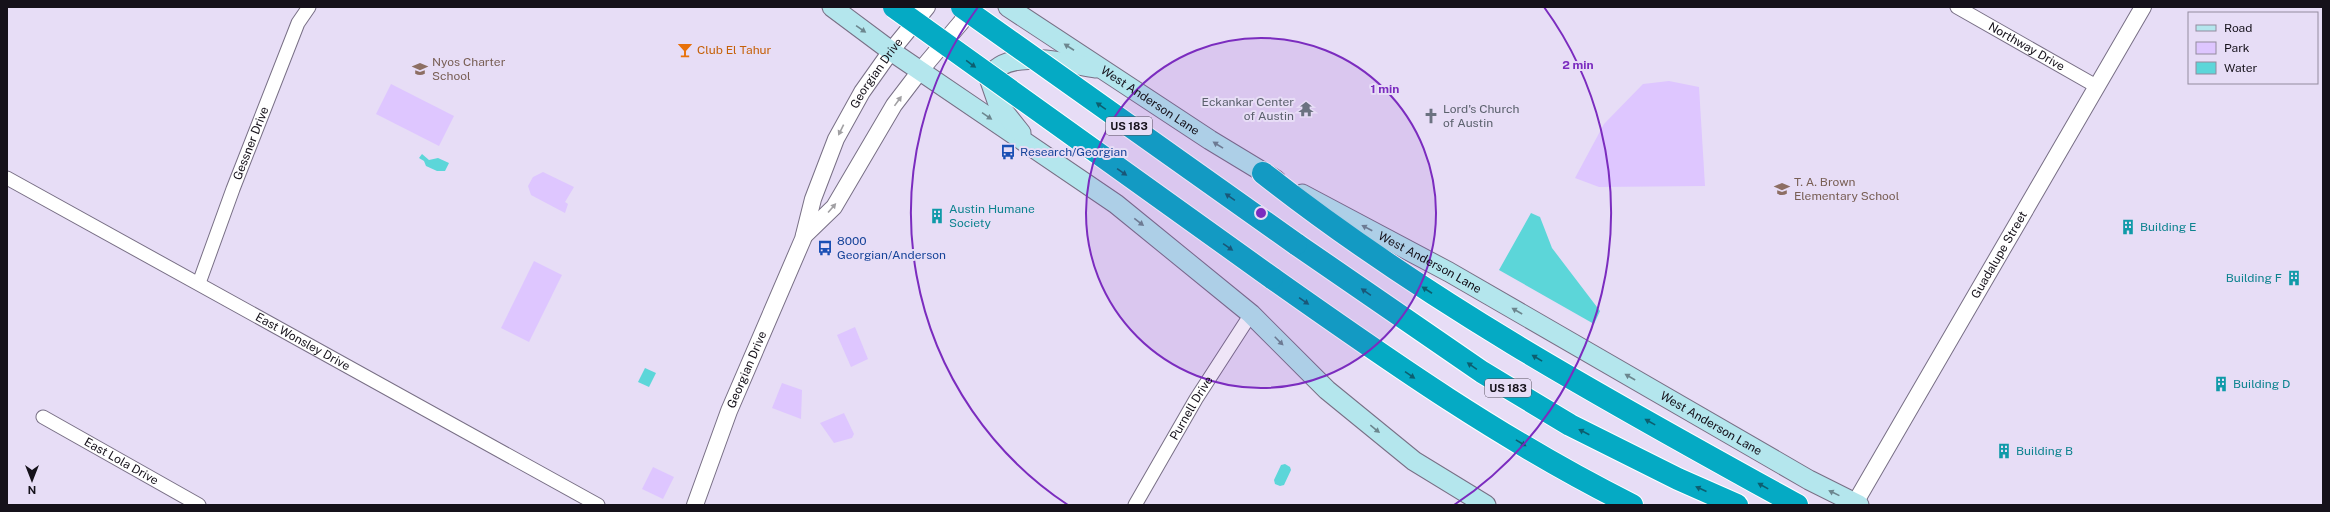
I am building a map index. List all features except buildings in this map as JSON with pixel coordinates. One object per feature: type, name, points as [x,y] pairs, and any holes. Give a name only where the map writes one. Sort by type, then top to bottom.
[{"type":"highway","points":[[894,7],[1419,382],[1577,478],[1632,505]]},
{"type":"highway","name":"US 183","points":[[962,7],[1296,244],[1482,372],[1570,424],[1678,479],[1737,505]]},
{"type":"highway","points":[[1262,173],[1327,223],[1465,315],[1553,367],[1798,505]]},
{"type":"main road","points":[[832,7],[891,51],[1116,204],[1251,314],[1327,390],[1402,452],[1421,466],[1486,505]]},
{"type":"main road","name":"West Anderson Lane","points":[[1008,7],[1262,173],[1449,272],[1809,480],[1857,504]]},
{"type":"main road","points":[[1035,149],[998,104],[989,78],[992,72],[1001,65],[1019,59],[1040,59],[1102,69]]},
{"type":"street","name":"Gessner Drive","points":[[199,283],[233,189],[298,23],[309,7]]},
{"type":"street","name":"Georgian Drive","points":[[695,505],[729,411],[804,236],[813,199],[836,139],[862,92],[891,51],[927,7]]},
{"type":"street","name":"Georgian Drive","points":[[804,236],[834,207],[894,105],[920,71],[974,7]]},
{"type":"street","name":"Northway Drive","points":[[1957,7],[2096,86]]},
{"type":"street","name":"Guadalupe Street","points":[[1857,504],[2096,86],[2143,7]]},
{"type":"street","name":"East Wonsley Drive","points":[[7,178],[598,505]]},
{"type":"street","name":"Purnell Drive","points":[[1135,505],[1196,399],[1251,314]]},
{"type":"street","name":"East Lola Drive","points":[[43,417],[198,505]]},
{"type":"green space","points":[[1669,81],[1699,87],[1705,186],[1599,187],[1575,178],[1604,124],[1643,84]]},
{"type":"green space","points":[[391,84],[454,116],[439,146],[376,114]]},
{"type":"green space","points":[[543,172],[574,187],[565,202],[568,204],[565,213],[531,195],[528,186],[533,177]]},
{"type":"green space","points":[[534,261],[562,275],[529,342],[501,328]]},
{"type":"green space","points":[[855,327],[868,359],[851,367],[837,335]]},
{"type":"green space","points":[[782,383],[802,390],[801,419],[772,408]]},
{"type":"green space","points":[[844,413],[854,434],[852,438],[834,443],[820,423]]},
{"type":"green space","points":[[653,467],[674,477],[663,499],[642,489]]},
{"type":"water","points":[[422,154],[429,160],[438,158],[449,163],[445,171],[437,171],[426,166],[424,161],[419,158]]},
{"type":"water","points":[[1531,213],[1540,217],[1552,248],[1600,311],[1594,324],[1499,270]]},
{"type":"water","points":[[645,368],[656,373],[649,387],[638,382]]},
{"type":"water","points":[[1285,464],[1290,467],[1291,470],[1284,485],[1280,486],[1275,484],[1274,480],[1281,465]]},
{"type":"place","name":"Club El Tahur","points":[[685,50]]},
{"type":"place","name":"Nyos Charter School","points":[[420,69]]},
{"type":"place","name":"Eckankar Center of Austin","points":[[1306,109]]},
{"type":"place","name":"Lord's Church of Austin","points":[[1431,116]]},
{"type":"place","name":"Research/Georgian","points":[[1008,152]]},
{"type":"place","name":"T. A. Brown Elementary School","points":[[1782,189]]},
{"type":"place","name":"Austin Humane Society","points":[[937,216]]},
{"type":"place","name":"Building E","points":[[2128,227]]},
{"type":"place","name":"8000 Georgian/Anderson","points":[[825,248]]},
{"type":"place","name":"Building F","points":[[2294,278]]},
{"type":"place","name":"Building D","points":[[2221,384]]},
{"type":"place","name":"Building B","points":[[2004,451]]}]
